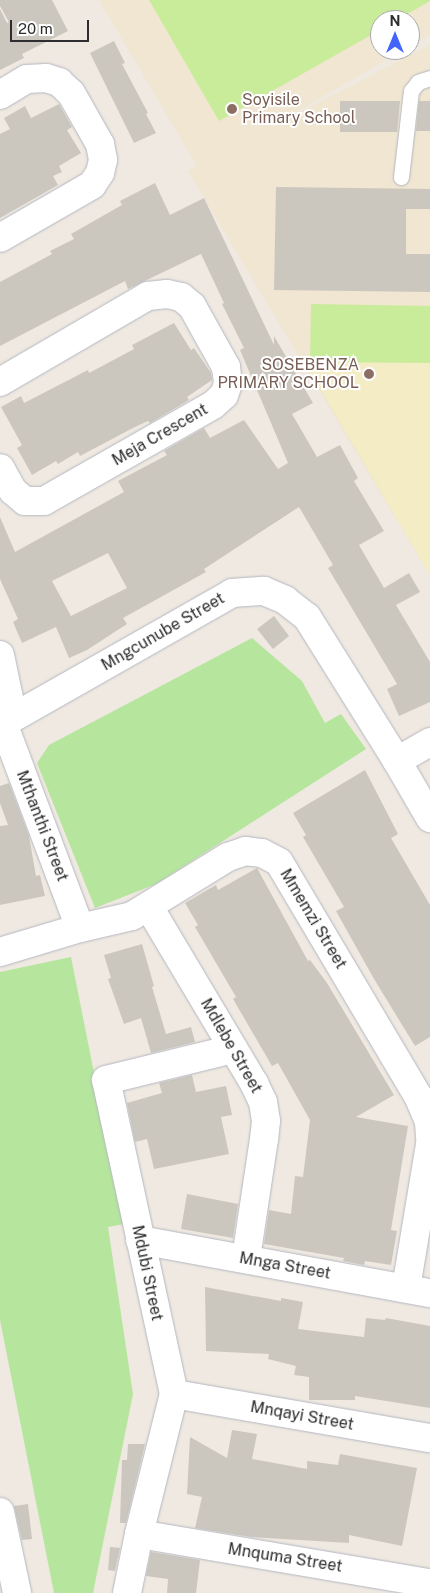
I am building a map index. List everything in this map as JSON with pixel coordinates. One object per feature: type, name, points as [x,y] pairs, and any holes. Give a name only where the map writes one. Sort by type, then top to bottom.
[{"type":"street","points":[[0,96],[27,79],[46,78],[59,82],[72,93],[100,144],[103,160],[100,173],[92,185],[0,238]]},
{"type":"street","name":"Meja Crescent","points":[[0,382],[148,296],[166,294],[181,297],[192,306],[226,367],[228,384],[224,395],[213,405],[44,501],[25,501],[12,491],[0,468]]},
{"type":"street","name":"Mngcunube Street","points":[[5,722],[232,593],[264,591],[286,600],[308,617],[398,761],[430,818]]},
{"type":"street","name":"Mthanthi Street","points":[[0,655],[5,722],[80,928]]},
{"type":"street","points":[[398,761],[430,742]]},
{"type":"street","name":"Mmemzi Street","points":[[0,952],[80,928],[132,916],[228,858],[245,850],[262,853],[279,862],[419,1098],[429,1122],[430,1138]]},
{"type":"street","name":"Mdlebe Street","points":[[149,906],[254,1083],[263,1102],[266,1121],[246,1258]]},
{"type":"street","name":"Mdubi Street","points":[[127,1593],[139,1534],[174,1394],[106,1080],[233,1049]]},
{"type":"street","points":[[418,1290],[430,1145]]},
{"type":"street","name":"Mnga Street","points":[[140,1240],[418,1290]]},
{"type":"street","name":"Mnqayi Street","points":[[174,1394],[430,1438]]},
{"type":"street","points":[[0,1512],[17,1593]]},
{"type":"street","name":"Mnquma Street","points":[[139,1534],[430,1583]]},
{"type":"lane","points":[[401,177],[410,91],[418,82],[430,78]]},
{"type":"shaded area","name":"SOSEBENZA PRIMARY SCHOOL","points":[[99,0],[430,0],[430,35],[420,40],[420,10],[370,10],[370,60],[386,60],[260,133],[401,60],[420,60],[420,50],[430,45],[430,576],[188,171],[197,166]]},
{"type":"green space","points":[[149,0],[430,0],[414,10],[370,10],[370,36],[219,121]]},
{"type":"green space","points":[[311,304],[430,306],[430,363],[310,362]]},
{"type":"green space","points":[[252,638],[302,681],[325,723],[341,714],[366,749],[156,884],[95,908],[37,763],[49,745]]},
{"type":"green space","points":[[71,957],[124,1224],[108,1227],[133,1394],[93,1593],[54,1593],[0,1320],[0,972]]},
{"type":"sand","points":[[304,361],[430,363],[430,575]]},
{"type":"building","points":[[0,0],[52,0],[68,31],[22,54],[24,58],[0,70],[0,9],[7,23],[9,22],[0,6]]},
{"type":"building","points":[[114,41],[125,63],[122,64],[148,113],[146,114],[156,133],[134,143],[90,53]]},
{"type":"building","points":[[340,101],[400,101],[397,132],[340,132]]},
{"type":"building","points":[[419,101],[430,101],[430,131],[416,131]]},
{"type":"building","points":[[59,104],[72,127],[67,130],[81,153],[59,166],[62,172],[53,176],[58,185],[0,218],[0,134],[10,129],[4,118],[25,106],[31,118]]},
{"type":"building","points":[[155,183],[170,215],[204,198],[274,345],[274,336],[313,403],[292,414],[317,457],[340,445],[358,478],[354,481],[384,531],[359,545],[384,588],[409,573],[420,592],[396,605],[430,662],[430,702],[399,716],[387,689],[397,684],[328,568],[333,565],[299,507],[204,569],[206,572],[123,618],[127,624],[87,650],[69,658],[56,627],[22,643],[13,622],[18,619],[0,579],[0,517],[15,552],[124,492],[118,481],[167,455],[164,451],[204,428],[210,438],[244,420],[278,469],[288,463],[240,350],[244,348],[222,304],[224,303],[201,254],[128,289],[125,281],[0,346],[0,282],[52,254],[50,251],[74,239],[71,234],[122,205],[120,201]],"holes":[[[108,553],[127,588],[71,616],[52,581]]]},
{"type":"building","points":[[276,187],[430,189],[430,209],[406,209],[406,254],[430,254],[430,292],[274,290]]},
{"type":"building","points":[[174,323],[191,350],[194,348],[211,373],[212,380],[187,397],[189,400],[150,423],[148,421],[133,428],[80,456],[78,452],[58,464],[56,461],[32,475],[17,448],[22,445],[1,407],[21,396],[24,403],[88,370],[89,373],[134,349],[132,345]]},
{"type":"building","points":[[274,616],[289,636],[273,649],[257,629]]},
{"type":"building","points":[[365,770],[398,834],[391,838],[430,905],[430,1037],[415,1046],[374,979],[336,911],[344,907],[303,837],[306,835],[293,813]]},
{"type":"building","points":[[9,783],[29,836],[36,876],[40,875],[45,896],[0,905],[0,826],[8,825],[0,803],[0,786]]},
{"type":"building","points":[[257,868],[308,961],[310,960],[327,983],[394,1095],[356,1117],[408,1126],[391,1230],[397,1231],[391,1265],[365,1261],[364,1265],[343,1261],[344,1258],[264,1244],[269,1210],[291,1214],[295,1176],[303,1177],[310,1120],[278,1063],[272,1066],[233,999],[236,997],[195,927],[198,925],[185,903],[216,885],[218,890]]},
{"type":"building","points":[[142,944],[166,1034],[191,1027],[195,1042],[151,1053],[141,1018],[124,1024],[108,979],[111,978],[104,955]]},
{"type":"building","points":[[192,1075],[196,1092],[226,1086],[232,1115],[221,1117],[229,1154],[154,1169],[147,1139],[135,1142],[127,1103],[162,1093],[159,1083]]},
{"type":"building","points":[[187,1194],[238,1204],[233,1238],[181,1229]]},
{"type":"building","points":[[205,1287],[281,1301],[281,1298],[303,1302],[298,1329],[364,1337],[366,1318],[385,1320],[386,1318],[430,1326],[430,1408],[355,1396],[355,1400],[309,1400],[309,1377],[294,1375],[296,1366],[268,1359],[269,1354],[206,1351]]},
{"type":"building","points":[[232,1430],[257,1434],[252,1459],[307,1469],[307,1461],[338,1465],[340,1454],[417,1468],[402,1546],[349,1535],[349,1543],[251,1537],[195,1528],[202,1497],[187,1494],[190,1437],[227,1458]]},
{"type":"building","points":[[128,1444],[145,1444],[126,1523],[120,1523],[122,1460],[127,1460]]},
{"type":"building","points":[[28,1504],[32,1539],[22,1540],[14,1506]]},
{"type":"building","points":[[110,1547],[120,1548],[115,1571],[108,1570]]},
{"type":"building","points":[[151,1552],[200,1560],[196,1593],[167,1593],[168,1579],[146,1576]]},
{"type":"place","name":"Soyisile Primary School","points":[[232,109]]},
{"type":"place","name":"SOSEBENZA PRIMARY SCHOOL","points":[[369,374]]}]
